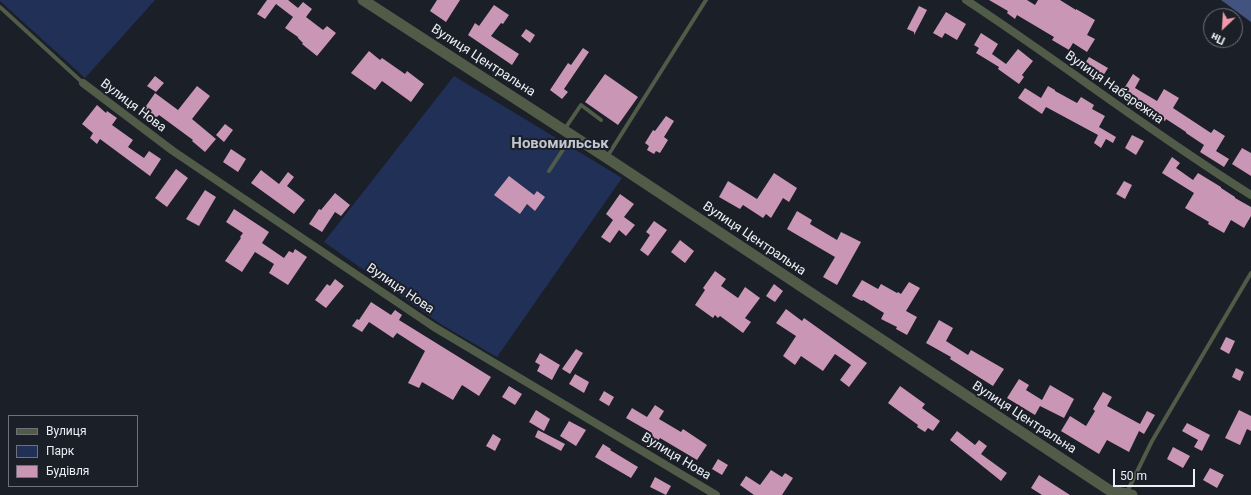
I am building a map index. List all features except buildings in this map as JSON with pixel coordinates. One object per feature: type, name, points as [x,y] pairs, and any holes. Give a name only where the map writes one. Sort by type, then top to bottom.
[{"type":"street","name":"Вулиця Центральна","points":[[363,0],[607,158],[1107,492],[1129,494]]},
{"type":"street","name":"Вулиця Набережна","points":[[966,0],[997,20],[1174,144],[1251,195]]},
{"type":"street","name":"Вулиця Нова","points":[[83,83],[173,151],[434,327],[716,495]]},
{"type":"lane","points":[[607,158],[706,0]]},
{"type":"lane","points":[[0,7],[83,83]]},
{"type":"lane","points":[[549,171],[580,105],[601,120]]},
{"type":"lane","points":[[1129,494],[1152,441],[1251,273]]},
{"type":"green space","points":[[0,0],[155,0],[85,78]]},
{"type":"green space","points":[[454,76],[622,178],[497,357],[442,325],[324,242]]},
{"type":"shaded area","points":[[1221,0],[1251,0],[1251,22],[1243,16],[1243,8],[1232,8]]},
{"type":"district","name":"Новомильськ","points":[[560,144]]}]
